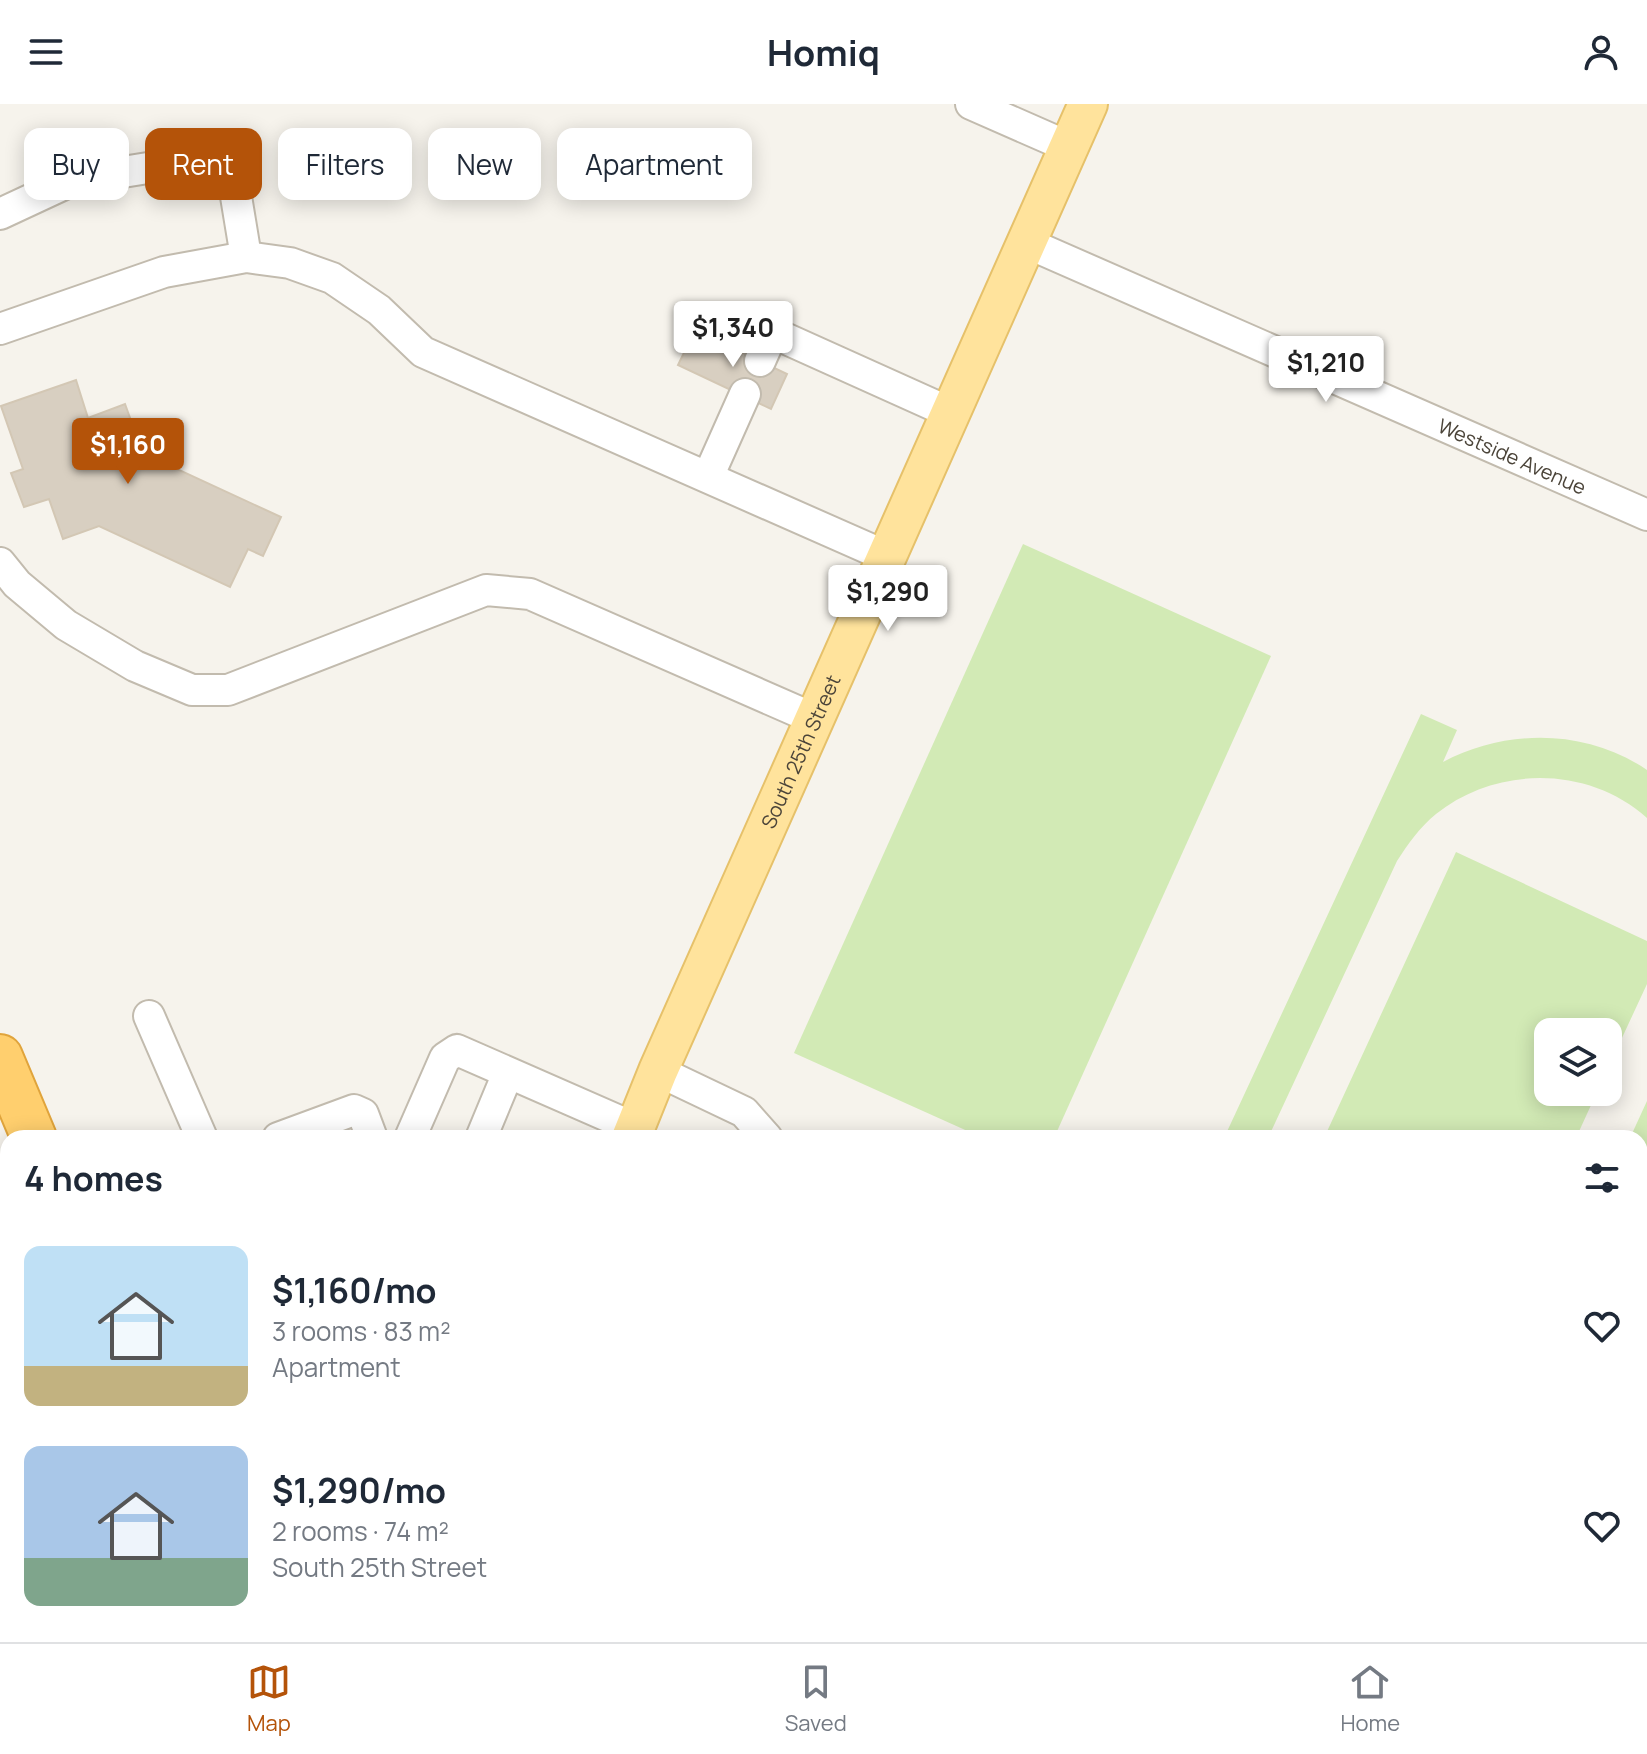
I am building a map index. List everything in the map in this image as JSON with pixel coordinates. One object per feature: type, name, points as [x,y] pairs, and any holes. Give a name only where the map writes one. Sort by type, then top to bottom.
[{"type":"highway","points":[[0,1057],[31,1130]]},
{"type":"main road","name":"South 25th Street","points":[[634,1130],[1088,104]]},
{"type":"street","points":[[971,104],[1069,147]]},
{"type":"street","points":[[0,214],[73,180],[179,163],[230,160],[246,257]]},
{"type":"street","name":"Westside Avenue","points":[[1027,243],[1647,515]]},
{"type":"street","points":[[0,329],[164,272],[246,257],[290,263],[332,278],[379,310],[423,352],[888,557]]},
{"type":"street","points":[[760,361],[768,343],[780,336],[951,413]]},
{"type":"street","points":[[708,477],[745,394]]},
{"type":"street","points":[[0,563],[17,584],[66,625],[135,666],[192,690],[228,690],[486,590],[530,594],[815,719]]},
{"type":"street","points":[[149,1016],[199,1130]]},
{"type":"street","points":[[414,1130],[445,1058],[457,1050],[627,1130]]},
{"type":"street","points":[[658,1071],[744,1112],[760,1130]]},
{"type":"street","points":[[484,1130],[508,1073]]},
{"type":"street","points":[[300,1130],[354,1110],[363,1114],[369,1130]]},
{"type":"green space","points":[[1023,544],[1271,656],[1058,1130],[965,1130],[794,1053]]},
{"type":"green space","points":[[1421,714],[1457,730],[1443,762],[1493,743],[1546,738],[1573,740],[1599,747],[1624,756],[1647,770],[1647,818],[1624,801],[1598,789],[1571,781],[1543,778],[1514,780],[1487,787],[1460,798],[1436,814],[1397,861],[1272,1130],[1228,1130]]},
{"type":"green space","points":[[1456,852],[1647,941],[1647,984],[1622,1038],[1622,1018],[1534,1018],[1534,1106],[1591,1106],[1580,1130],[1328,1130]]},
{"type":"green space","points":[[1647,1101],[1647,1130],[1634,1130]]},
{"type":"building","points":[[695,330],[787,374],[771,409],[678,365]]},
{"type":"building","points":[[76,380],[88,418],[125,404],[138,440],[157,449],[153,458],[281,517],[263,556],[248,549],[230,587],[99,526],[63,539],[49,499],[24,507],[11,473],[23,469],[1,406]]}]
